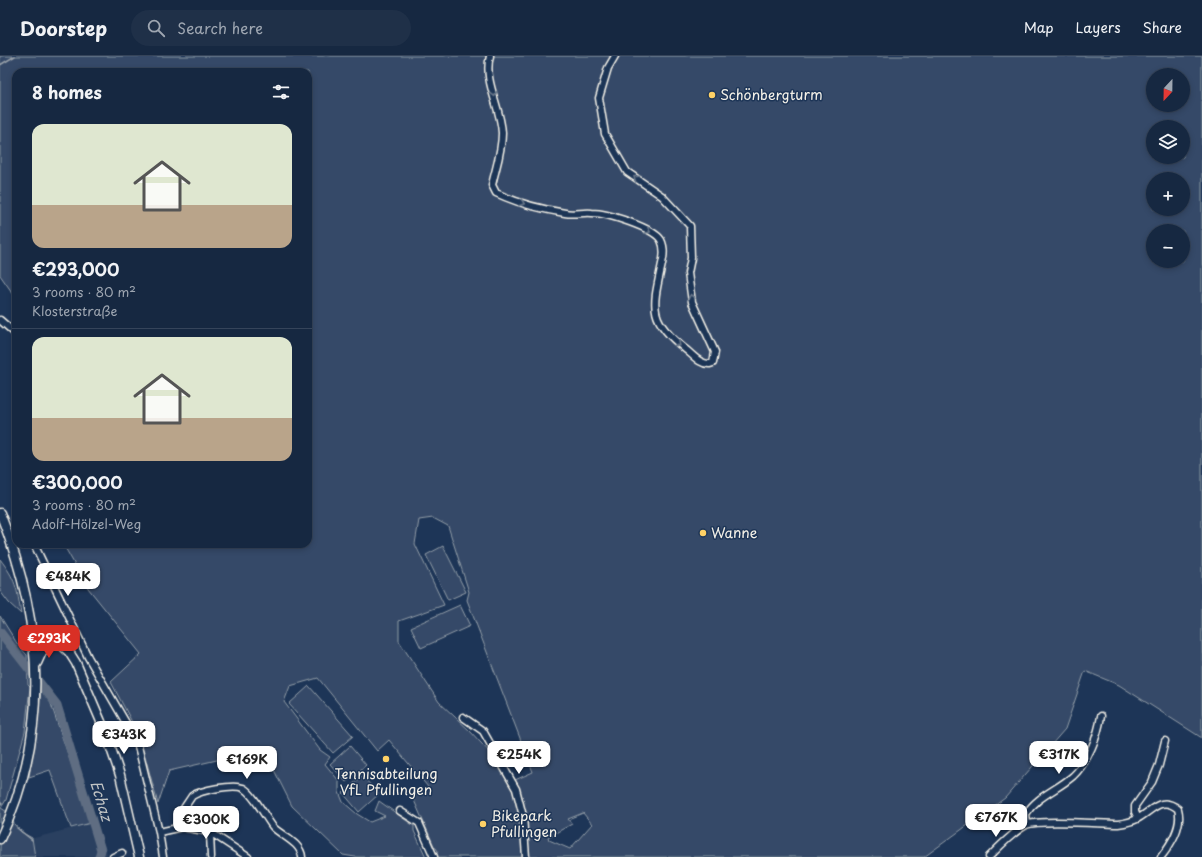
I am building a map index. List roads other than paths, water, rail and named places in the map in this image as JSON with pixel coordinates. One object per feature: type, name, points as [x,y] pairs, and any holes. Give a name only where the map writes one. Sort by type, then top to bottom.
[{"type":"main road","points":[[0,513],[12,547]]},
{"type":"main road","points":[[0,839],[13,809],[23,779],[31,740],[35,708],[36,669],[28,602],[12,548]]},
{"type":"main road","points":[[33,639],[47,636],[62,645],[69,652],[76,663],[105,731],[120,775],[140,857]]},
{"type":"main road","points":[[33,639],[62,645]]},
{"type":"main road","points":[[36,669],[42,652],[49,643]]},
{"type":"street","points":[[490,56],[488,64],[489,75],[502,131],[501,149],[492,185],[496,192],[529,205],[567,214],[593,213],[618,218],[657,235],[662,242],[664,254],[655,299],[656,317],[675,341],[702,362],[706,364],[712,363],[715,352],[692,302],[688,273],[691,258],[690,226],[662,196],[627,172],[606,134],[599,98],[608,68],[616,56]]},
{"type":"street","points":[[0,320],[12,330]]},
{"type":"street","points":[[36,548],[88,658],[137,742],[160,832],[163,857]]},
{"type":"street","points":[[76,663],[88,658]]},
{"type":"street","points":[[1028,824],[1026,814],[1031,805],[1074,775],[1084,763],[1098,731],[1101,716]]},
{"type":"street","points":[[463,717],[483,731],[516,789],[523,816],[526,857]]},
{"type":"street","points":[[1138,818],[1135,812],[1135,806],[1152,782],[1159,765],[1165,741]]},
{"type":"street","points":[[182,828],[184,808],[192,796],[208,790],[238,787],[248,793],[274,827],[300,849],[302,857]]},
{"type":"street","points":[[988,857],[1015,833],[1028,824],[1040,822],[1118,824],[1130,822],[1160,804],[1171,804],[1178,809],[1180,823],[1169,847],[1161,857]]},
{"type":"street","points":[[400,811],[419,823],[434,857]]},
{"type":"street","points":[[160,832],[182,828],[210,832],[248,857]]},
{"type":"street","points":[[210,832],[211,857]]},
{"type":"street","points":[[112,857],[122,853]]},
{"type":"waterway","points":[[0,65],[15,56]]},
{"type":"waterway","name":"Echaz","points":[[0,632],[57,705],[101,850],[99,857]]},
{"type":"waterway","points":[[17,828],[32,840]]},
{"type":"place","name":"Schönbergturm","points":[[712,95]]},
{"type":"place","name":"Wanne","points":[[703,533]]},
{"type":"place","name":"Tennisabteilung VfL Pfullingen","points":[[386,759]]},
{"type":"place","name":"Bikepark Pfullingen","points":[[483,824]]}]
